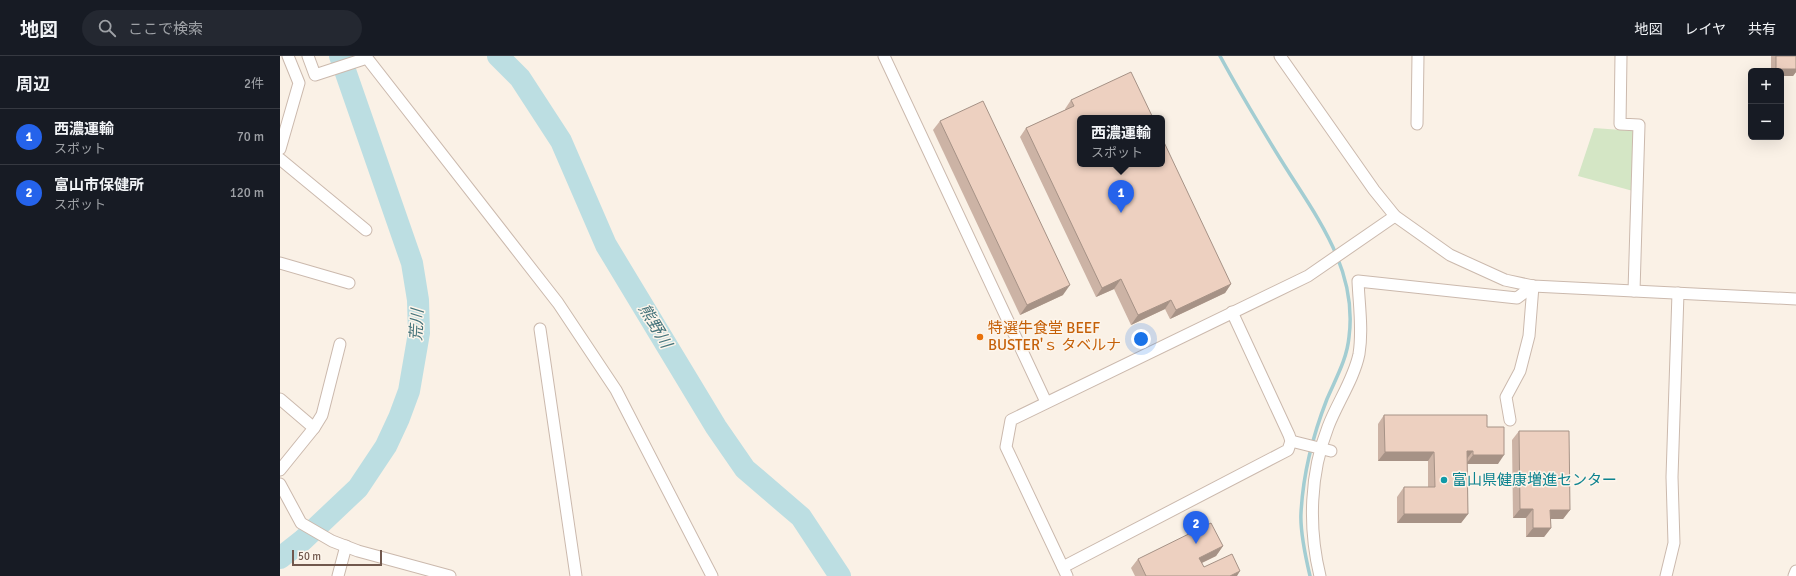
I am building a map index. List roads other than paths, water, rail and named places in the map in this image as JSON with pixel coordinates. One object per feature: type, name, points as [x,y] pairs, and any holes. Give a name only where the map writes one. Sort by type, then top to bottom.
[{"type":"street","points":[[280,149],[299,83],[288,56]]},
{"type":"street","points":[[308,56],[315,75],[367,58],[447,159],[558,303],[616,390],[712,576]]},
{"type":"street","points":[[884,56],[1046,402]]},
{"type":"street","points":[[1280,56],[1374,190],[1395,216],[1450,255],[1506,280],[1532,286],[1796,299]]},
{"type":"street","points":[[1418,56],[1418,124]]},
{"type":"street","points":[[1621,56],[1620,124],[1639,125],[1634,291]]},
{"type":"street","points":[[280,159],[366,230]]},
{"type":"street","points":[[1232,312],[1291,441],[1288,450],[1065,571],[1006,447],[1011,420],[1046,402],[1232,312],[1308,276],[1395,216]]},
{"type":"street","points":[[280,263],[349,283]]},
{"type":"street","points":[[1320,576],[1313,531],[1312,498],[1317,468],[1327,450],[1328,427],[1359,355],[1361,327],[1358,281],[1517,298],[1532,286]]},
{"type":"street","points":[[1510,420],[1506,397],[1520,371],[1529,336],[1532,286]]},
{"type":"street","points":[[1666,576],[1674,543],[1672,477],[1678,293]]},
{"type":"street","points":[[540,329],[576,576]]},
{"type":"street","points":[[280,470],[322,416],[340,344]]},
{"type":"street","points":[[280,399],[314,428]]},
{"type":"street","points":[[1291,441],[1327,450]]},
{"type":"street","points":[[280,484],[301,523],[332,541],[358,552],[450,576]]},
{"type":"street","points":[[338,576],[346,546]]},
{"type":"street","points":[[1794,576],[1796,571]]},
{"type":"waterway","name":"荒川","points":[[280,558],[303,540],[358,488],[386,446],[409,391],[419,333],[418,300],[412,263],[340,56]]},
{"type":"waterway","name":"熊野川","points":[[498,56],[520,78],[561,141],[606,245],[716,427],[745,469],[801,517],[840,576]]},
{"type":"waterway","points":[[1220,56],[1257,121],[1320,222],[1331,243],[1347,288],[1350,312],[1348,345],[1344,361],[1327,399],[1317,427],[1306,469],[1302,498],[1301,528],[1310,576]]},
{"type":"place","name":"西濃運輸","points":[[1121,213]]},
{"type":"place","name":"特選牛食堂 BEEF BUSTER'ｓ タベルナ","points":[[980,337]]},
{"type":"place","name":"富山県健康増進センター","points":[[1444,480]]},
{"type":"place","name":"富山市保健所","points":[[1196,544]]}]
